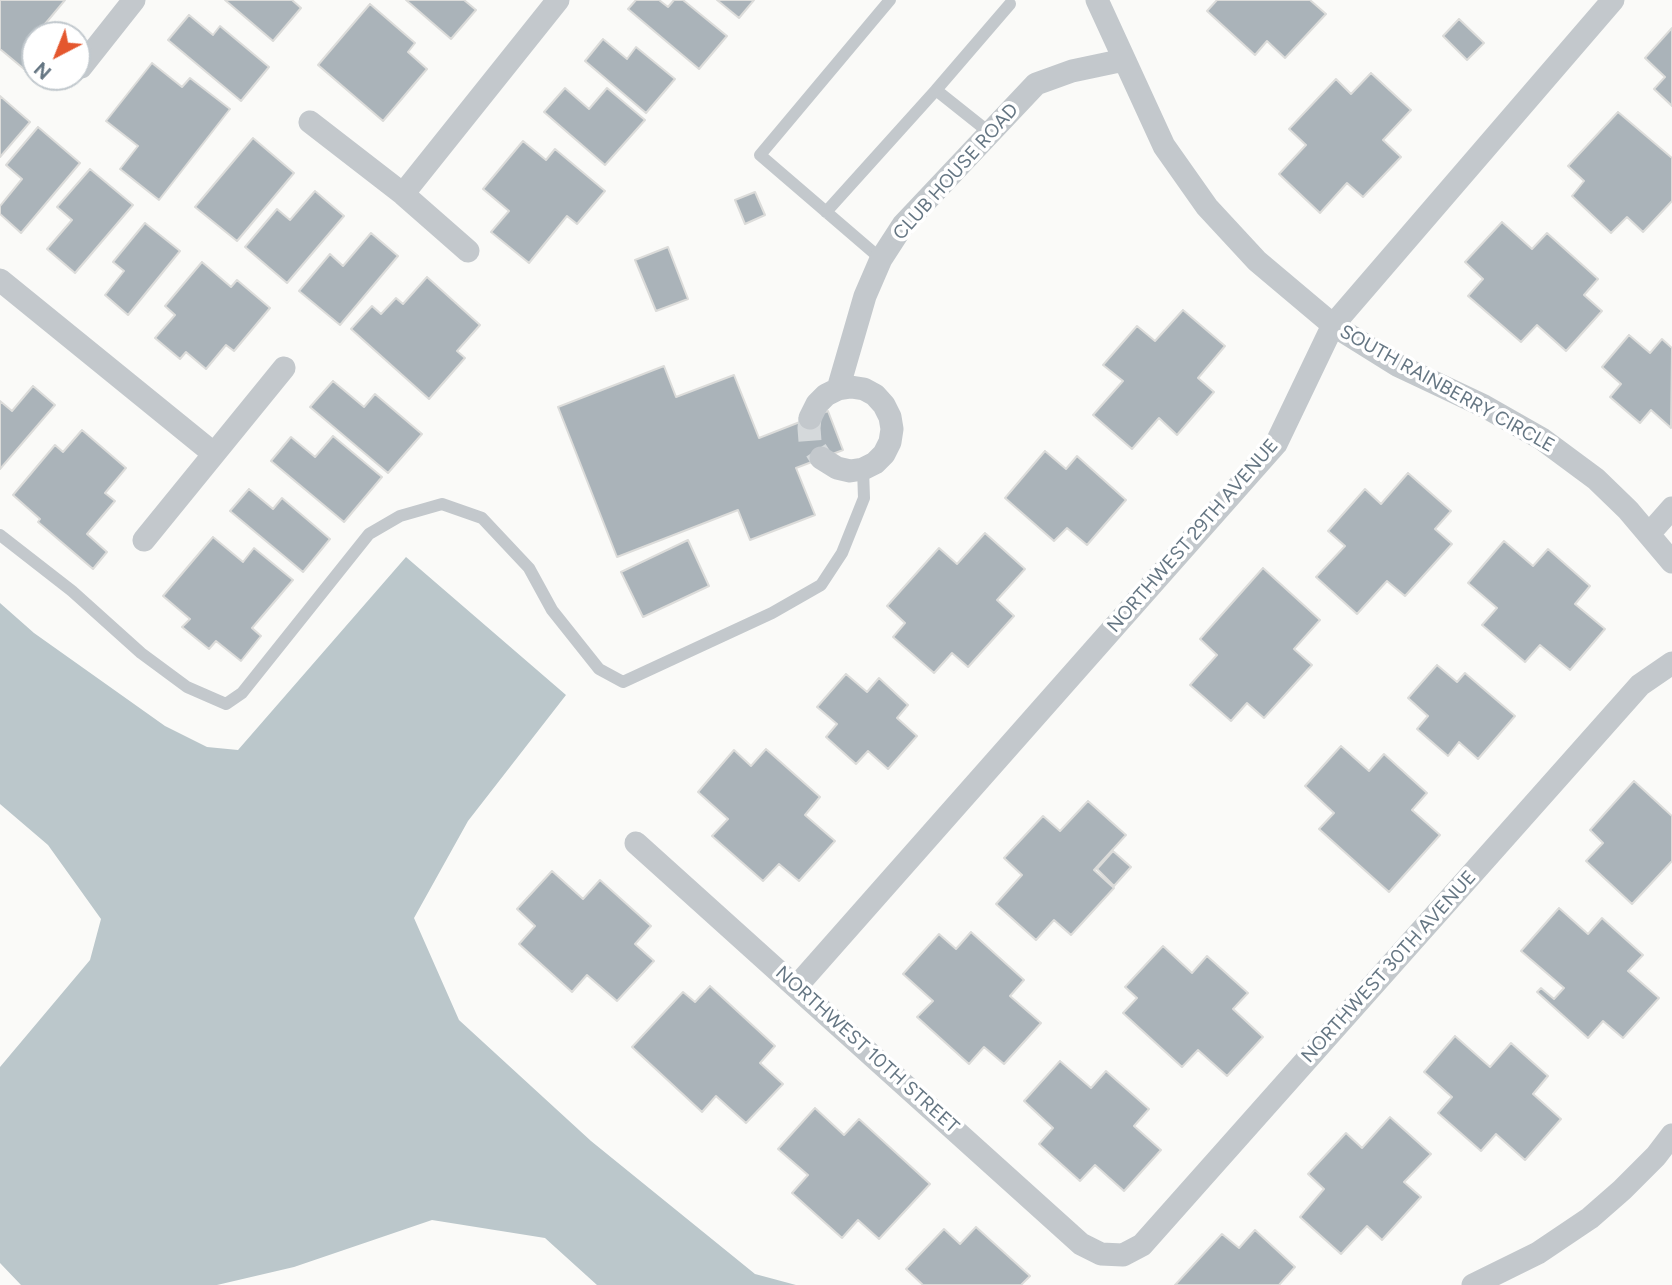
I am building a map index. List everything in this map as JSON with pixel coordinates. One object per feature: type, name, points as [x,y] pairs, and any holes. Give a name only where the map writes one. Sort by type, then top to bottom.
[{"type":"street","points":[[91,54],[134,0]]},
{"type":"street","points":[[403,194],[558,0]]},
{"type":"street","name":"NORTHWEST 29TH AVENUE","points":[[796,987],[1276,444],[1333,325],[1613,0]]},
{"type":"street","name":"SOUTH RAINBERRY CIRCLE","points":[[1104,4],[1124,60],[1164,146],[1207,207],[1257,261],[1333,325],[1397,365],[1484,406],[1542,439],[1596,479],[1672,562]]},
{"type":"street","name":"CLUB HOUSE ROAD","points":[[838,389],[865,296],[881,259],[903,225],[1036,84],[1072,71],[1124,60]]},
{"type":"street","points":[[310,122],[403,194],[468,251]]},
{"type":"street","points":[[0,280],[213,453]]},
{"type":"street","points":[[144,540],[284,368]]},
{"type":"street","points":[[810,418],[817,404],[838,389],[863,389],[875,395],[890,416],[890,442],[875,463],[850,471],[837,468],[821,458]]},
{"type":"street","points":[[1649,534],[1672,508]]},
{"type":"street","name":"NORTHWEST 30TH AVENUE","points":[[1101,1254],[1123,1255],[1142,1245],[1640,685],[1672,663]]},
{"type":"street","name":"NORTHWEST 10TH STREET","points":[[636,843],[1081,1244],[1101,1254]]},
{"type":"street","points":[[1473,1285],[1538,1253],[1590,1218],[1622,1190],[1664,1163],[1672,1135]]},
{"type":"lane","points":[[881,259],[760,155],[890,0]]},
{"type":"lane","points":[[826,212],[1010,4]]},
{"type":"lane","points":[[936,90],[990,132]]},
{"type":"lane","points":[[0,535],[72,591],[141,653],[187,687],[226,704],[242,693],[369,534],[400,516],[442,504],[481,517],[529,568],[552,610],[598,669],[623,682],[772,613],[821,584],[842,553],[864,498],[863,469]]},
{"type":"shaded area","points":[[406,557],[566,695],[468,821],[414,918],[459,1020],[591,1141],[755,1274],[796,1285],[597,1285],[545,1238],[432,1220],[294,1267],[217,1285],[21,1285],[0,1263],[0,1067],[90,960],[101,919],[48,845],[0,804],[0,603],[34,633],[165,726],[207,747],[238,750]]},
{"type":"building","points":[[0,0],[65,0],[48,21],[21,21],[21,66],[0,49]]},
{"type":"building","points":[[225,0],[292,0],[301,8],[273,41]]},
{"type":"building","points":[[406,0],[464,0],[476,10],[451,39]]},
{"type":"building","points":[[636,0],[659,0],[668,7],[674,0],[683,0],[727,36],[699,69],[628,9]]},
{"type":"building","points":[[717,0],[754,0],[739,18]]},
{"type":"building","points":[[1217,0],[1310,0],[1326,14],[1285,58],[1267,41],[1255,55],[1207,11]]},
{"type":"building","points":[[370,4],[415,43],[408,52],[427,69],[383,121],[318,65]]},
{"type":"building","points":[[189,15],[213,35],[220,26],[269,67],[241,101],[168,40]]},
{"type":"building","points":[[1459,19],[1484,43],[1467,60],[1443,36]]},
{"type":"building","points":[[1672,28],[1672,106],[1654,89],[1665,77],[1645,58]]},
{"type":"building","points":[[603,39],[627,59],[636,47],[675,79],[646,113],[585,61]]},
{"type":"building","points":[[152,63],[182,87],[190,78],[230,109],[159,200],[120,169],[138,146],[106,121]]},
{"type":"building","points":[[1371,73],[1411,110],[1383,140],[1401,157],[1363,197],[1347,183],[1320,213],[1279,174],[1306,145],[1289,129],[1336,79],[1351,94]]},
{"type":"building","points":[[565,88],[589,109],[607,88],[645,120],[605,165],[544,112]]},
{"type":"building","points":[[0,96],[30,122],[0,157]]},
{"type":"building","points":[[1618,112],[1672,158],[1672,201],[1643,232],[1627,217],[1611,233],[1572,196],[1584,181],[1568,166]]},
{"type":"building","points":[[38,127],[80,163],[21,233],[0,214],[0,206],[22,179],[6,165]]},
{"type":"building","points":[[253,138],[294,173],[237,241],[195,207]]},
{"type":"building","points":[[523,141],[546,160],[555,149],[605,191],[577,224],[567,216],[529,263],[491,232],[509,211],[483,189]]},
{"type":"building","points":[[90,169],[133,205],[75,273],[47,249],[72,220],[57,207]]},
{"type":"building","points":[[315,191],[344,216],[287,283],[245,247],[277,209],[290,220]]},
{"type":"building","points":[[755,192],[765,215],[745,224],[735,200]]},
{"type":"building","points":[[1502,222],[1532,249],[1547,233],[1598,279],[1584,295],[1602,311],[1566,351],[1537,325],[1521,342],[1468,296],[1483,279],[1465,262]]},
{"type":"building","points":[[145,223],[180,251],[128,315],[105,295],[124,271],[113,262]]},
{"type":"building","points":[[371,233],[398,256],[340,325],[299,291],[330,254],[343,266]]},
{"type":"building","points":[[668,247],[688,299],[656,311],[635,260]]},
{"type":"building","points":[[202,262],[231,287],[237,280],[270,308],[234,351],[226,345],[206,369],[186,352],[180,359],[155,338],[175,315],[165,306]]},
{"type":"building","points":[[427,277],[480,325],[457,351],[465,358],[429,399],[351,329],[372,306],[381,314],[396,298],[403,304]]},
{"type":"building","points":[[1183,310],[1225,346],[1198,378],[1214,392],[1177,435],[1159,418],[1132,449],[1093,415],[1123,381],[1103,365],[1137,326],[1155,341]]},
{"type":"building","points":[[1629,335],[1650,353],[1662,339],[1672,348],[1671,428],[1651,410],[1640,423],[1610,397],[1621,384],[1602,367]]},
{"type":"building","points":[[664,366],[676,397],[734,375],[759,438],[828,411],[843,450],[796,468],[815,515],[750,540],[738,510],[617,557],[558,407]]},
{"type":"building","points":[[333,381],[364,407],[375,394],[422,434],[388,473],[310,407]]},
{"type":"building","points":[[33,386],[55,405],[0,469],[0,401],[12,411]]},
{"type":"building","points":[[82,430],[126,468],[105,493],[115,501],[87,534],[107,552],[93,569],[38,522],[40,519],[13,495],[55,445],[63,452]]},
{"type":"building","points":[[333,436],[382,477],[344,522],[271,461],[291,437],[315,457]]},
{"type":"building","points":[[1045,451],[1066,469],[1077,456],[1126,500],[1087,545],[1067,528],[1054,541],[1005,498]]},
{"type":"building","points":[[1408,473],[1451,511],[1435,529],[1452,544],[1405,596],[1387,581],[1357,614],[1316,577],[1345,546],[1328,531],[1365,489],[1381,504]]},
{"type":"building","points":[[249,489],[273,509],[282,498],[330,539],[303,572],[230,511]]},
{"type":"building","points":[[985,533],[1025,569],[997,600],[1014,616],[968,667],[952,653],[934,673],[893,637],[905,623],[887,606],[939,548],[957,564]]},
{"type":"building","points":[[213,537],[243,562],[254,548],[293,580],[252,628],[261,636],[241,661],[216,641],[209,649],[182,627],[190,619],[163,596]]},
{"type":"building","points":[[688,540],[709,586],[643,617],[621,572]]},
{"type":"building","points":[[1504,541],[1533,566],[1548,549],[1590,586],[1575,604],[1605,629],[1570,670],[1540,645],[1525,662],[1482,625],[1497,608],[1468,583]]},
{"type":"building","points":[[1263,568],[1320,620],[1294,649],[1312,665],[1264,718],[1247,703],[1231,721],[1190,685],[1217,655],[1200,639]]},
{"type":"building","points":[[1437,665],[1457,682],[1465,673],[1515,716],[1478,759],[1459,742],[1448,756],[1417,729],[1428,716],[1408,698]]},
{"type":"building","points":[[846,674],[867,692],[879,678],[908,705],[897,718],[917,736],[888,769],[868,751],[856,764],[826,737],[837,724],[817,707]]},
{"type":"building","points":[[1341,746],[1369,771],[1384,754],[1427,793],[1412,810],[1440,835],[1389,892],[1319,829],[1334,813],[1305,786]]},
{"type":"building","points":[[766,749],[820,797],[805,815],[835,841],[799,881],[779,864],[763,881],[712,836],[728,819],[698,792],[734,750],[751,766]]},
{"type":"building","points":[[1634,781],[1672,816],[1672,861],[1632,904],[1586,861],[1603,843],[1590,830]]},
{"type":"building","points":[[1088,801],[1126,835],[1094,870],[1114,888],[1071,935],[1054,920],[1036,940],[996,904],[1022,875],[1004,858],[1043,816],[1060,831]]},
{"type":"building","points":[[1113,851],[1131,867],[1114,886],[1097,869]]},
{"type":"building","points":[[552,871],[583,899],[600,880],[651,926],[635,944],[654,961],[617,1001],[587,975],[572,992],[519,944],[535,926],[517,909]]},
{"type":"building","points":[[1559,908],[1588,934],[1602,918],[1643,955],[1628,971],[1659,998],[1623,1038],[1603,1021],[1588,1038],[1537,992],[1541,988],[1554,999],[1564,988],[1521,951]]},
{"type":"building","points":[[971,932],[1024,980],[1010,996],[1041,1023],[1004,1064],[984,1047],[969,1064],[917,1017],[933,1001],[903,974],[939,934],[956,949]]},
{"type":"building","points":[[1163,946],[1192,973],[1207,956],[1248,993],[1233,1009],[1263,1037],[1227,1076],[1198,1050],[1182,1067],[1123,1013],[1137,998],[1125,987]]},
{"type":"building","points":[[710,986],[775,1046],[760,1063],[783,1084],[746,1123],[716,1096],[702,1112],[632,1047],[683,992],[695,1002]]},
{"type":"building","points":[[1455,1036],[1490,1067],[1511,1043],[1548,1076],[1533,1094],[1561,1119],[1525,1160],[1496,1134],[1481,1151],[1438,1113],[1452,1097],[1424,1072]]},
{"type":"building","points":[[1060,1061],[1091,1088],[1106,1071],[1149,1109],[1134,1126],[1161,1150],[1124,1191],[1095,1165],[1080,1181],[1039,1144],[1053,1128],[1024,1101]]},
{"type":"building","points":[[815,1108],[844,1135],[859,1119],[930,1184],[879,1239],[858,1220],[842,1238],[792,1193],[808,1175],[778,1149]]},
{"type":"building","points":[[1390,1117],[1431,1154],[1404,1182],[1421,1197],[1382,1240],[1367,1226],[1341,1254],[1300,1217],[1324,1189],[1308,1174],[1346,1133],[1362,1148]]},
{"type":"building","points":[[976,1227],[1030,1276],[1021,1285],[923,1285],[906,1269],[944,1229],[960,1244]]},
{"type":"building","points":[[1255,1230],[1295,1267],[1279,1285],[1175,1285],[1222,1234],[1239,1248]]},
{"type":"tunnel","points":[[810,418],[810,441],[821,458]]}]
